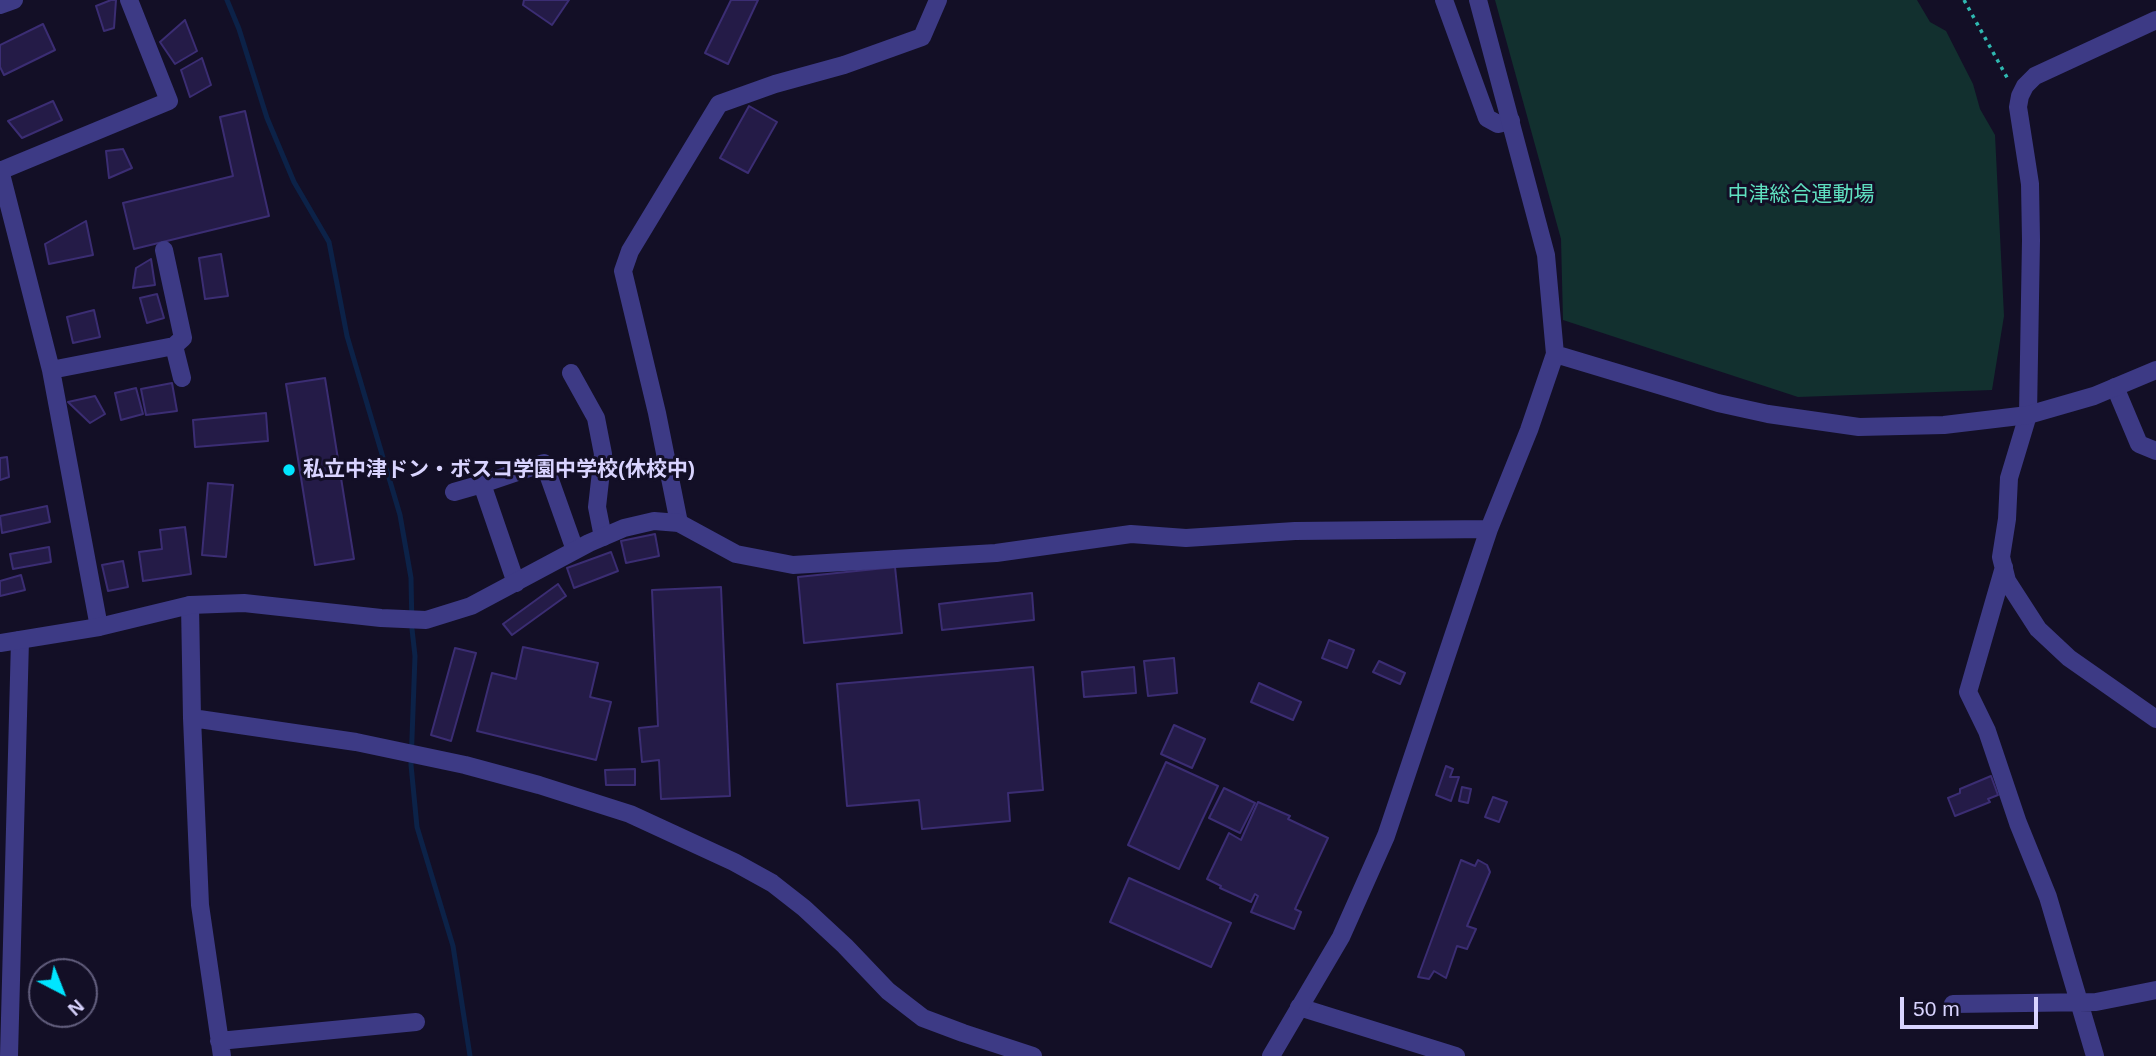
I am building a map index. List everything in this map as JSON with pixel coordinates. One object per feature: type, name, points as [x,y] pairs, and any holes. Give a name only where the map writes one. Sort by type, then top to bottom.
[{"type":"street","points":[[0,5],[14,0]]},
{"type":"street","points":[[99,627],[51,370],[0,170],[169,101],[129,0]]},
{"type":"street","points":[[679,523],[624,271],[630,251],[719,104],[775,84],[845,65],[922,37],[938,0]]},
{"type":"street","points":[[1444,0],[1487,118],[1498,124],[1511,121]]},
{"type":"street","points":[[1271,1056],[1340,937],[1386,835],[1489,529],[1529,430],[1555,354],[1546,255],[1478,0]]},
{"type":"street","points":[[2154,714],[2068,658],[2038,629],[2007,581],[2001,557],[2010,478],[2028,415],[2030,184],[2018,107],[2020,96],[2035,76],[2156,20]]},
{"type":"street","points":[[51,370],[174,346],[183,338],[163,250]]},
{"type":"street","points":[[174,346],[182,379]]},
{"type":"street","points":[[1555,354],[1718,403],[1768,414],[1859,427],[1944,425],[2028,415],[2094,397],[2156,370]]},
{"type":"street","points":[[571,373],[596,418],[603,454],[597,507],[603,537]]},
{"type":"street","points":[[2115,387],[2139,444],[2156,450]]},
{"type":"street","points":[[454,492],[544,463],[575,550]]},
{"type":"street","points":[[482,484],[516,583]]},
{"type":"street","points":[[0,643],[99,627],[190,605],[244,603],[381,618],[426,620],[471,606],[603,537],[624,528],[654,521],[679,523],[736,554],[793,565],[996,552],[1131,534],[1186,538],[1295,531],[1489,529]]},
{"type":"street","points":[[2004,567],[1968,692],[1987,731],[2018,824],[2049,897],[2095,1056]]},
{"type":"street","points":[[190,605],[200,905],[220,1048],[416,1022]]},
{"type":"street","points":[[9,1056],[20,640]]},
{"type":"street","points":[[192,718],[356,742],[465,765],[631,814],[734,862],[772,883],[845,946],[888,991],[923,1018],[1033,1056]]},
{"type":"street","points":[[1953,1004],[2096,1002],[2156,990]]},
{"type":"street","points":[[1299,1007],[1455,1056]]},
{"type":"path","points":[[1964,0],[2006,77],[2020,96]]},
{"type":"green space","name":"中津総合運動場","points":[[1495,0],[1917,0],[1930,22],[1946,31],[1973,84],[1980,109],[1995,135],[2004,316],[1992,390],[1798,397],[1563,320],[1561,239]]},
{"type":"building","points":[[116,0],[114,28],[104,31],[96,6]]},
{"type":"building","points":[[524,0],[569,0],[552,25],[523,5]]},
{"type":"building","points":[[731,0],[758,0],[728,64],[705,53]]},
{"type":"building","points":[[185,20],[197,51],[175,64],[160,42]]},
{"type":"building","points":[[43,24],[55,50],[4,75],[0,67],[0,45]]},
{"type":"building","points":[[202,58],[211,85],[190,97],[181,70]]},
{"type":"building","points":[[53,101],[62,120],[22,138],[8,121]]},
{"type":"building","points":[[749,106],[777,122],[748,173],[720,158]]},
{"type":"building","points":[[245,111],[269,216],[134,249],[123,203],[233,176],[220,117]]},
{"type":"building","points":[[123,149],[132,168],[109,178],[106,151]]},
{"type":"building","points":[[86,221],[93,255],[49,264],[45,244]]},
{"type":"building","points":[[221,254],[228,296],[205,299],[199,258]]},
{"type":"building","points":[[151,259],[155,285],[133,288],[136,268]]},
{"type":"building","points":[[157,294],[164,318],[147,323],[140,298]]},
{"type":"building","points":[[94,310],[100,337],[73,343],[67,317]]},
{"type":"building","points":[[325,378],[354,559],[315,565],[286,384]]},
{"type":"building","points":[[172,383],[177,411],[146,415],[141,389]]},
{"type":"building","points":[[136,388],[143,414],[121,420],[115,393]]},
{"type":"building","points":[[95,396],[105,414],[90,423],[68,402]]},
{"type":"building","points":[[266,413],[268,441],[195,447],[193,420]]},
{"type":"building","points":[[7,457],[9,477],[0,480],[0,458]]},
{"type":"building","points":[[208,483],[233,485],[226,557],[202,555]]},
{"type":"building","points":[[47,506],[50,522],[2,533],[0,516]]},
{"type":"building","points":[[185,527],[191,574],[143,581],[139,552],[162,549],[160,530]]},
{"type":"building","points":[[655,534],[659,556],[626,563],[621,541]]},
{"type":"building","points":[[49,547],[51,562],[13,569],[10,554]]},
{"type":"building","points":[[611,552],[618,571],[574,588],[567,568]]},
{"type":"building","points":[[123,561],[128,587],[108,591],[102,565]]},
{"type":"building","points":[[895,567],[902,633],[804,643],[798,577]]},
{"type":"building","points":[[21,575],[25,590],[0,596],[0,581]]},
{"type":"building","points":[[558,584],[566,596],[512,635],[503,624]]},
{"type":"building","points":[[721,587],[730,796],[661,799],[659,760],[642,762],[639,728],[658,726],[652,590]]},
{"type":"building","points":[[1032,593],[1034,620],[942,630],[939,604]]},
{"type":"building","points":[[1329,640],[1354,650],[1347,668],[1322,658]]},
{"type":"building","points":[[523,647],[598,663],[590,697],[611,702],[596,760],[477,731],[492,673],[516,679]]},
{"type":"building","points":[[455,648],[476,653],[451,741],[431,735]]},
{"type":"building","points":[[1174,658],[1177,693],[1148,696],[1144,661]]},
{"type":"building","points":[[1379,661],[1405,673],[1400,684],[1373,672]]},
{"type":"building","points":[[1033,667],[1043,790],[1008,793],[1010,821],[922,829],[919,800],[847,806],[837,684]]},
{"type":"building","points":[[1134,667],[1136,693],[1084,697],[1082,672]]},
{"type":"building","points":[[1259,683],[1301,702],[1293,720],[1251,702]]},
{"type":"building","points":[[1174,725],[1205,739],[1192,768],[1161,754]]},
{"type":"building","points":[[1166,762],[1218,786],[1179,869],[1128,845]]},
{"type":"building","points":[[1446,766],[1453,769],[1450,777],[1459,777],[1451,801],[1436,795]]},
{"type":"building","points":[[635,769],[635,785],[606,785],[605,770]]},
{"type":"building","points":[[1991,776],[1998,795],[1988,799],[1990,802],[1955,816],[1948,798],[1960,793],[1960,789]]},
{"type":"building","points":[[1462,787],[1471,789],[1468,803],[1459,801]]},
{"type":"building","points":[[1224,788],[1255,803],[1240,833],[1209,818]]},
{"type":"building","points":[[1493,797],[1507,802],[1499,822],[1485,817]]},
{"type":"building","points":[[1258,802],[1290,816],[1288,819],[1328,838],[1295,909],[1301,912],[1294,929],[1251,912],[1258,896],[1255,894],[1251,902],[1207,879],[1229,833],[1241,840]]},
{"type":"building","points":[[1461,860],[1475,866],[1478,860],[1487,865],[1490,872],[1467,926],[1476,929],[1467,949],[1457,946],[1446,978],[1434,971],[1429,979],[1418,977]]},
{"type":"building","points":[[1129,878],[1231,923],[1211,967],[1110,922]]},
{"type":"waterway","points":[[227,0],[267,118],[294,182],[329,242],[347,336],[400,515],[411,578],[415,656],[411,765],[417,827],[453,946],[470,1056]]},
{"type":"place","name":"私立中津ドン・ボスコ学園中学校(休校中)","points":[[289,470]]}]
